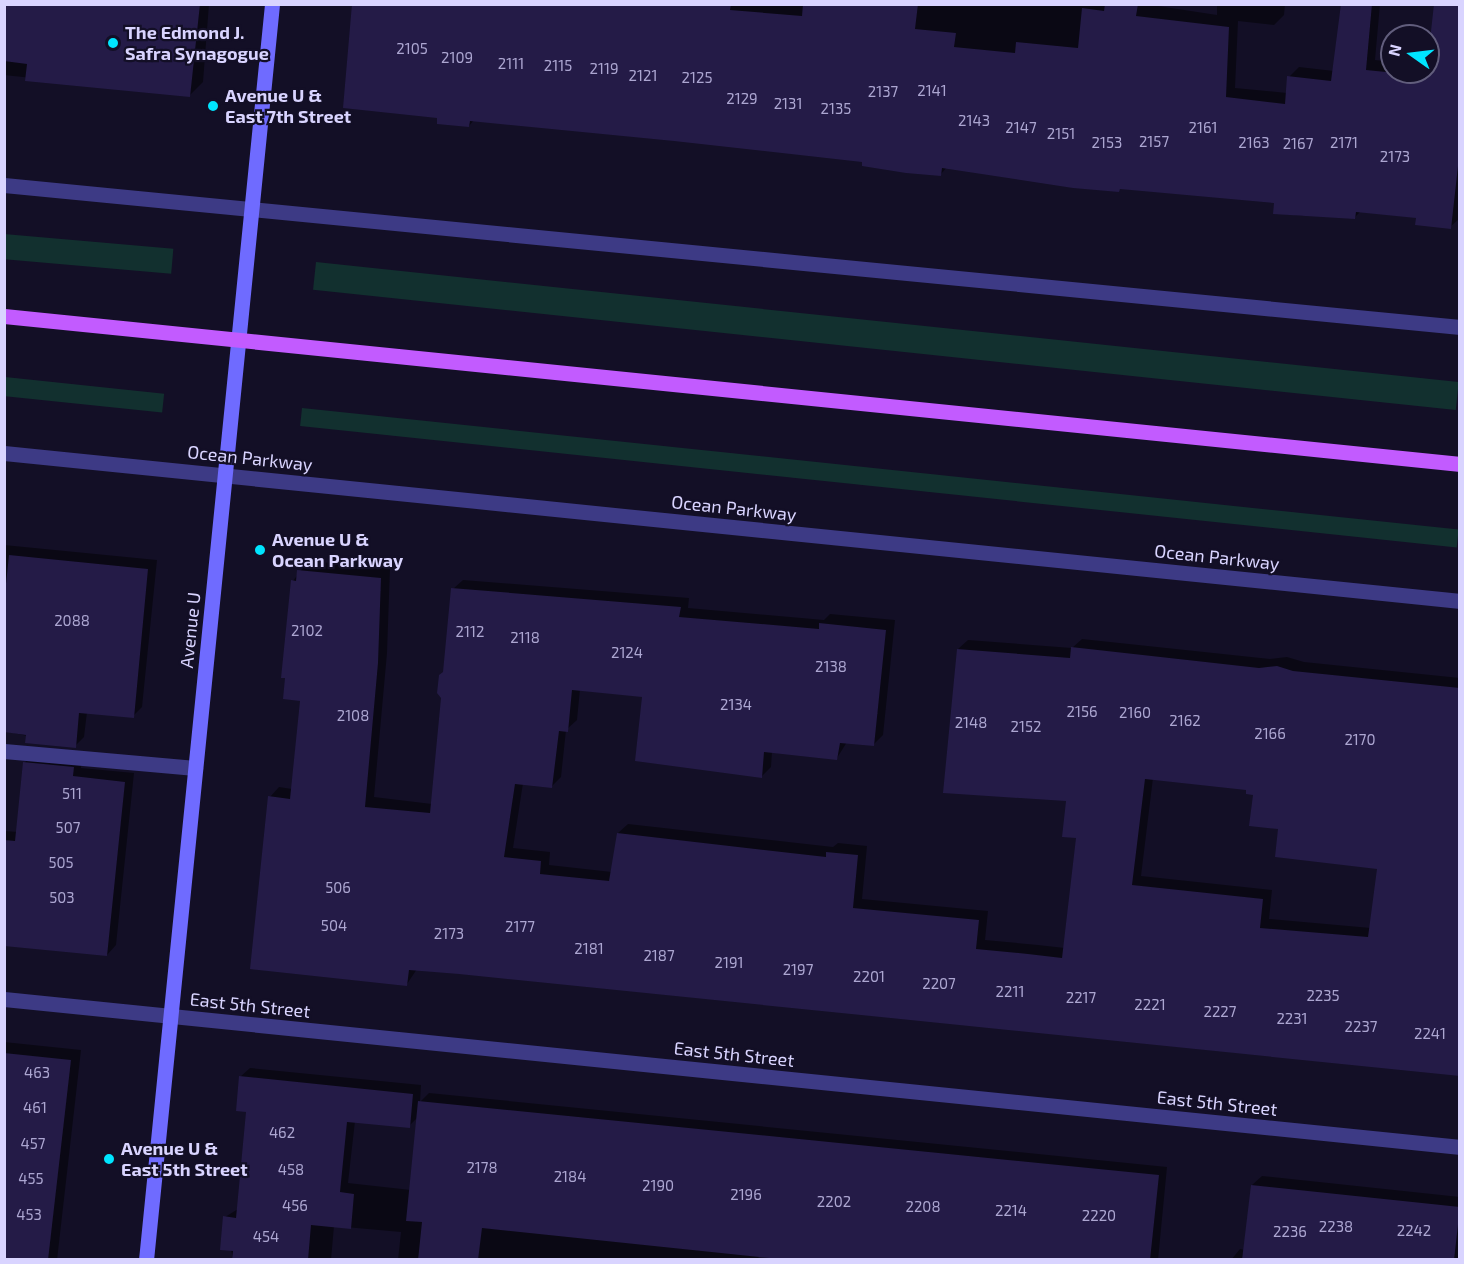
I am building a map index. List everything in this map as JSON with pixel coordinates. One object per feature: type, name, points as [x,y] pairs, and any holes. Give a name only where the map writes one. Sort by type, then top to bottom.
[{"type":"main road","name":"Avenue U","points":[[146,1260],[272,4]]},
{"type":"main road","points":[[4,316],[1460,464]]},
{"type":"street","points":[[4,185],[1460,327]]},
{"type":"street","name":"Ocean Parkway","points":[[4,453],[1460,601]]},
{"type":"street","points":[[4,751],[195,768]]},
{"type":"street","name":"East 5th Street","points":[[4,999],[1460,1147]]},
{"type":"green space","points":[[4,234],[173,249],[171,274],[4,259]]},
{"type":"green space","points":[[316,262],[1459,382],[1456,410],[313,290]]},
{"type":"green space","points":[[5,377],[164,394],[162,413],[4,396]]},
{"type":"green space","points":[[302,408],[1459,530],[1457,547],[300,426]]},
{"type":"building","name":"The Edmond J. Safra Synagogue","points":[[4,4],[200,4],[190,97],[25,81],[27,64],[4,61]]},
{"type":"building","points":[[352,4],[731,4],[730,10],[802,16],[803,4],[918,4],[915,29],[956,33],[954,47],[1015,53],[1016,42],[1078,48],[1082,8],[1104,11],[1105,4],[1138,4],[1136,16],[1229,27],[1226,97],[1285,104],[1287,76],[1331,81],[1341,4],[1372,4],[1366,70],[1380,71],[1380,84],[1440,84],[1440,24],[1432,24],[1434,4],[1460,4],[1460,148],[1451,229],[1415,225],[1416,218],[1356,212],[1355,219],[1273,214],[1274,203],[1120,189],[1119,192],[1073,188],[942,168],[941,176],[906,173],[862,166],[862,162],[470,121],[469,127],[437,124],[437,118],[343,108]]},
{"type":"building","points":[[9,555],[148,569],[134,718],[79,713],[76,748],[25,743],[26,735],[4,732],[4,603]]},
{"type":"building","points":[[297,570],[381,578],[378,663],[365,807],[430,813],[441,698],[437,693],[439,675],[443,672],[451,588],[681,607],[679,617],[819,629],[819,623],[886,630],[874,746],[840,743],[837,760],[764,752],[762,778],[635,761],[642,697],[572,690],[568,732],[559,731],[552,788],[515,784],[504,857],[541,861],[540,874],[609,881],[617,833],[826,857],[826,852],[858,855],[853,908],[979,920],[976,949],[1062,958],[1076,838],[1062,837],[1066,801],[943,793],[957,649],[1070,658],[1071,647],[1259,668],[1277,666],[1293,671],[1460,688],[1460,1076],[459,974],[409,970],[407,986],[250,969],[268,796],[290,799],[300,701],[283,699],[285,678],[281,678],[291,580],[296,581]],"holes":[[[1145,779],[1246,790],[1246,794],[1253,795],[1249,826],[1278,829],[1275,857],[1377,869],[1368,937],[1260,928],[1263,899],[1132,885]]]},
{"type":"building","points":[[23,762],[74,767],[73,776],[125,782],[107,956],[4,946],[4,840],[15,841]]},
{"type":"building","points":[[4,1053],[71,1060],[48,1260],[4,1260]]},
{"type":"building","points":[[239,1076],[413,1094],[410,1128],[347,1122],[340,1192],[354,1194],[351,1229],[311,1225],[308,1260],[232,1260],[233,1251],[220,1250],[223,1216],[236,1218],[246,1112],[236,1111]]},
{"type":"building","points":[[418,1101],[1159,1175],[1150,1260],[789,1260],[482,1228],[478,1260],[418,1260],[422,1222],[406,1221]]},
{"type":"building","points":[[1251,1185],[1460,1207],[1454,1260],[1242,1260]]},
{"type":"place","name":"The Edmond J. Safra Synagogue","points":[[113,43]]},
{"type":"place","name":"Avenue U & East 7th Street","points":[[213,106]]},
{"type":"place","name":"Avenue U & Ocean Parkway","points":[[260,550]]},
{"type":"place","name":"Avenue U & East 5th Street","points":[[109,1159]]}]
